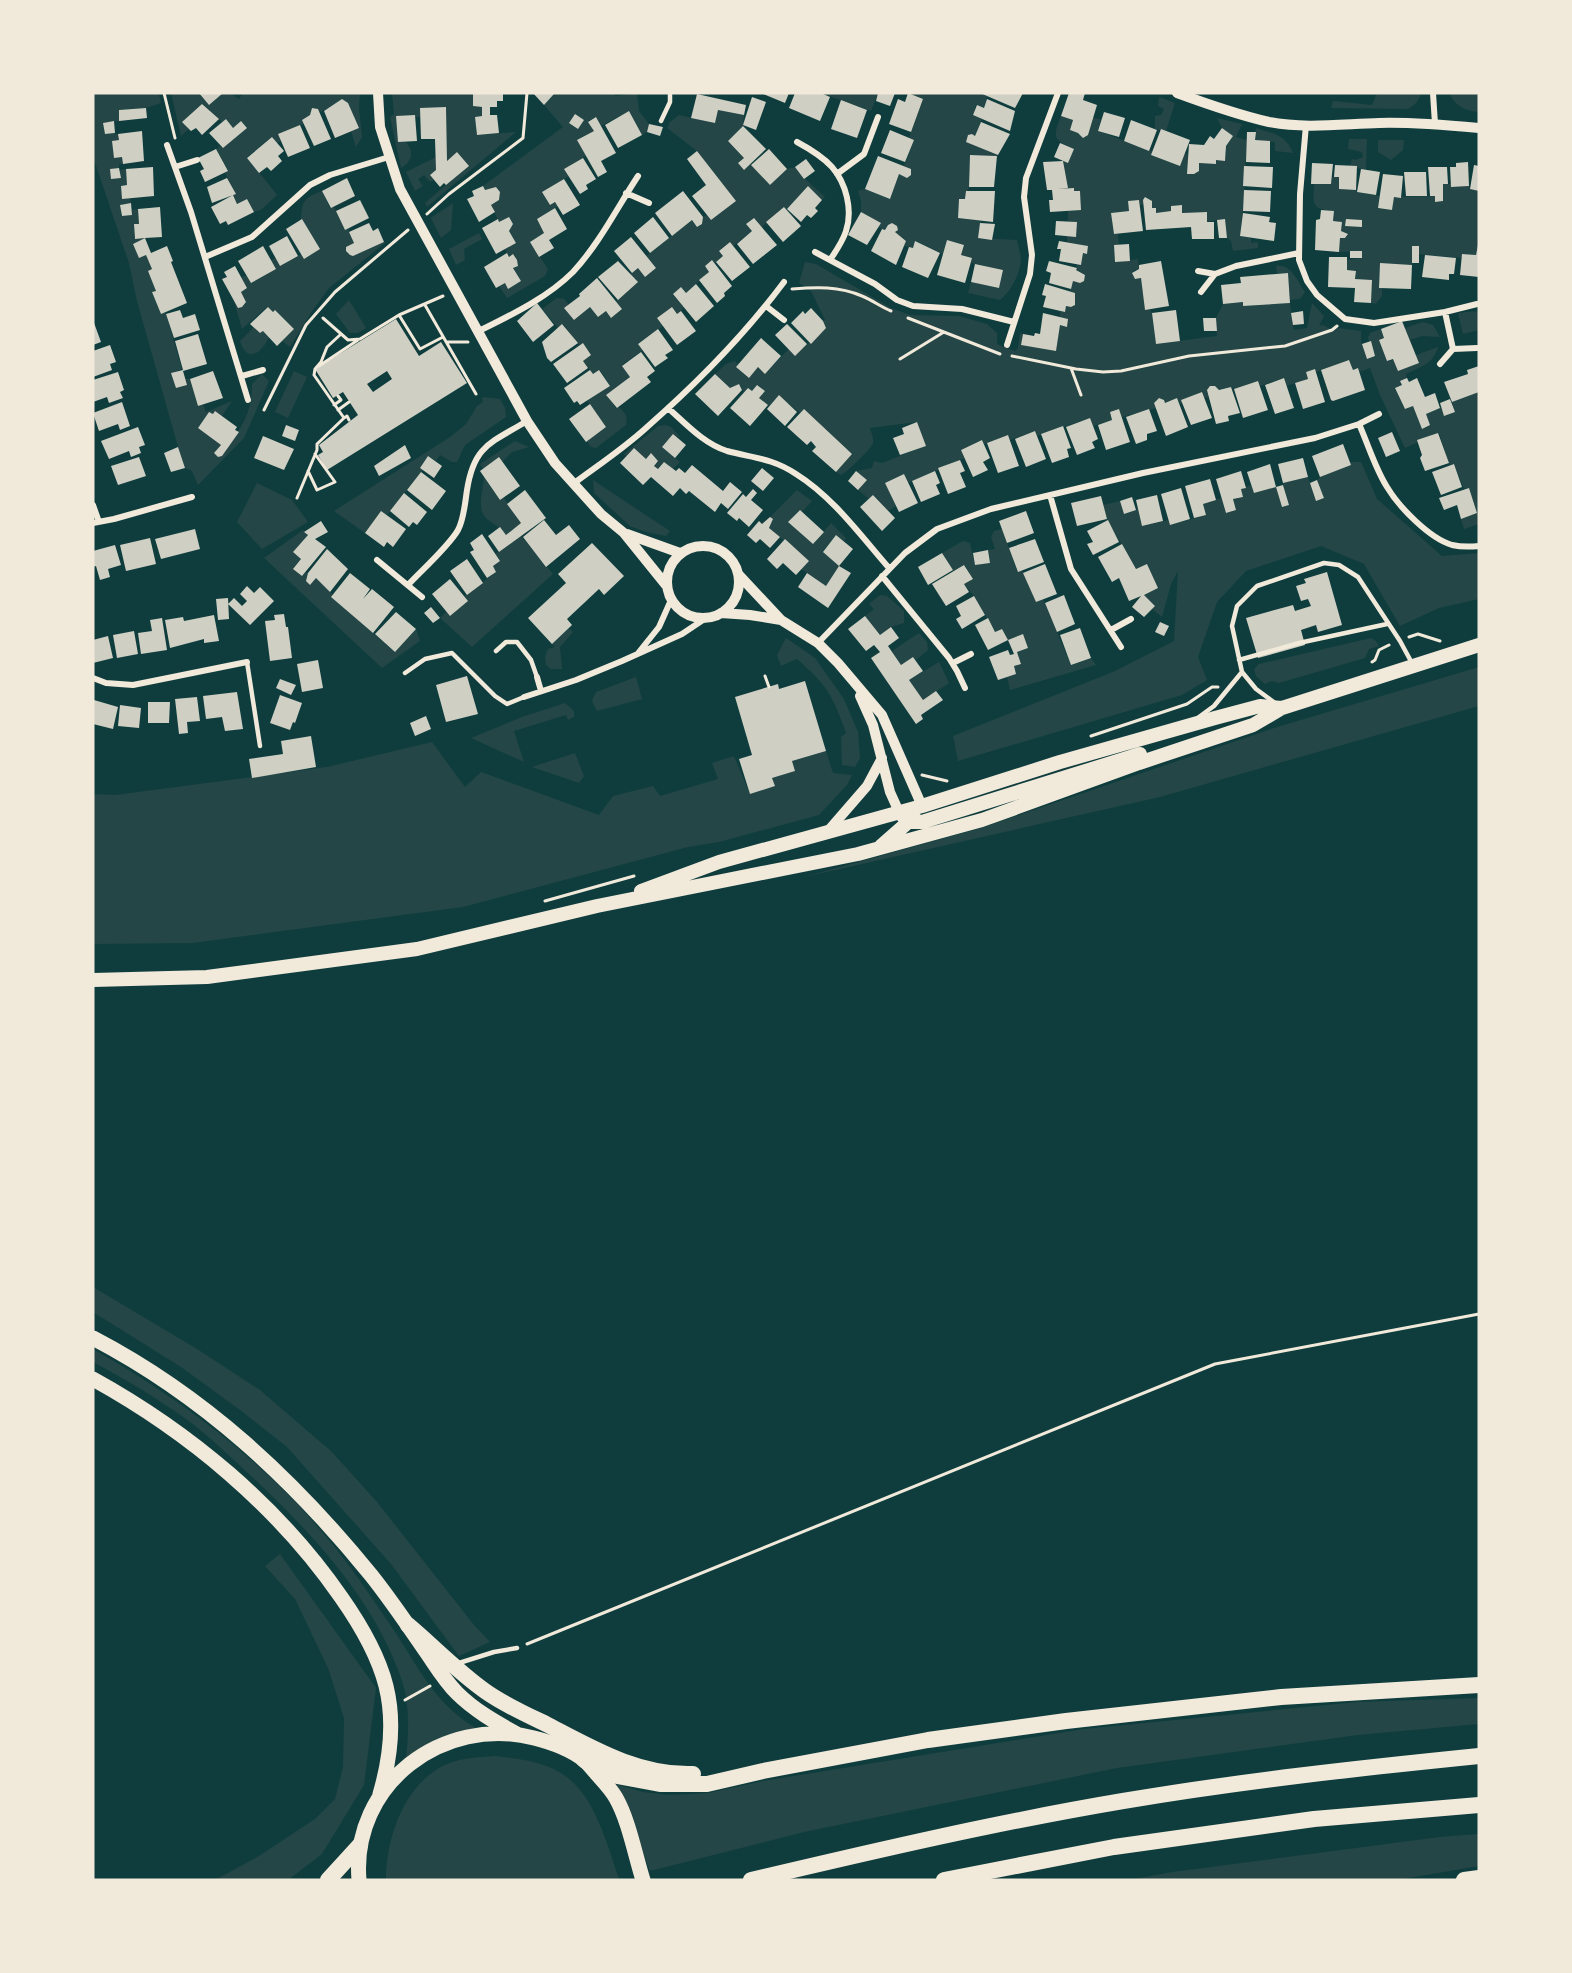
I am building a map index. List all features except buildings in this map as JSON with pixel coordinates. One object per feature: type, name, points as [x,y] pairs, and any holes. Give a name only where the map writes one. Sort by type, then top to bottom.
[{"type":"highway","points":[[93,1338],[162,1378],[205,1408],[247,1443],[329,1526],[372,1576],[446,1671],[457,1693],[482,1714],[517,1734],[562,1748],[617,1776],[660,1784],[707,1784],[763,1771],[928,1740],[1066,1721],[1281,1697],[1479,1685]]},
{"type":"highway","points":[[93,1379],[154,1416],[200,1450],[244,1488],[302,1546],[330,1580],[366,1637],[386,1686],[390,1750],[380,1794],[366,1821],[360,1845],[359,1880]]},
{"type":"highway","points":[[446,1671],[602,1753],[633,1765],[658,1772],[682,1774],[763,1771]]},
{"type":"highway","points":[[380,1794],[416,1760],[451,1740],[483,1733],[517,1734]]},
{"type":"highway","points":[[751,1880],[908,1843],[1125,1801],[1298,1775],[1479,1756]]},
{"type":"highway","points":[[584,1760],[617,1799],[643,1880]]},
{"type":"highway","points":[[944,1880],[1114,1847],[1267,1825],[1479,1805]]},
{"type":"highway","points":[[328,1880],[360,1845]]},
{"type":"highway","points":[[1464,1880],[1479,1878]]},
{"type":"main road","points":[[93,980],[207,977],[417,950],[597,906],[879,848],[982,820],[1253,725],[1282,708],[1479,645]]},
{"type":"main road","points":[[597,906],[719,862],[922,806],[1060,762],[1260,706],[1282,708]]},
{"type":"main road","points":[[899,812],[909,822],[922,822],[1148,751],[1224,734]]},
{"type":"main road","points":[[879,848],[909,822],[922,806]]},
{"type":"street","points":[[378,93],[380,128],[400,189],[416,223],[479,331],[527,421],[550,456],[573,484],[600,514],[624,533],[666,585],[671,600],[682,612],[693,617],[706,618]]},
{"type":"street","points":[[1007,345],[1030,274],[1032,255],[1024,197],[1026,178],[1058,93]]},
{"type":"street","points":[[1178,93],[1270,122],[1306,125],[1435,124],[1479,128]]},
{"type":"street","points":[[1433,93],[1435,124]]},
{"type":"street","points":[[837,174],[864,154],[878,117]]},
{"type":"street","points":[[1306,125],[1300,194],[1299,260],[1307,281],[1317,295],[1345,319],[1374,323],[1445,312],[1477,304]]},
{"type":"street","points":[[797,142],[816,153],[833,168],[848,199],[849,217],[846,231],[831,260]]},
{"type":"street","points":[[167,146],[205,257],[248,400]]},
{"type":"street","points":[[205,257],[252,237],[310,185],[330,175],[389,157]]},
{"type":"street","points":[[175,167],[197,160]]},
{"type":"street","points":[[479,331],[549,292],[572,273],[638,176]]},
{"type":"street","points":[[626,194],[649,203]]},
{"type":"street","points":[[815,252],[874,284],[897,300],[913,306],[962,309],[1014,322]]},
{"type":"street","points":[[1198,272],[1215,274],[1236,266],[1299,254]]},
{"type":"street","points":[[1201,291],[1215,274]]},
{"type":"street","points":[[573,484],[645,430],[668,408],[766,306],[784,282]]},
{"type":"street","points":[[766,306],[784,320]]},
{"type":"street","points":[[1445,312],[1453,349]]},
{"type":"street","points":[[1440,364],[1453,349],[1478,348]]},
{"type":"street","points":[[242,376],[263,370]]},
{"type":"street","points":[[668,408],[706,440],[725,451],[758,456],[797,474],[829,501],[890,568]]},
{"type":"street","points":[[818,643],[905,553],[937,529],[991,509],[1143,473],[1315,438],[1359,424],[1379,414]]},
{"type":"street","points":[[408,585],[457,532],[462,521],[470,470],[476,458],[487,446],[527,421]]},
{"type":"street","points":[[1359,424],[1385,485],[1396,500],[1434,536],[1450,544],[1464,547],[1479,546]]},
{"type":"street","points":[[1050,495],[1071,569],[1121,647]]},
{"type":"street","points":[[93,505],[96,522],[192,497]]},
{"type":"street","points":[[624,533],[680,553]]},
{"type":"street","points":[[666,585],[668,570],[680,553],[694,546],[710,546],[721,550],[731,559],[738,574],[781,620],[818,643],[882,715],[922,806]]},
{"type":"street","points":[[377,560],[422,597]]},
{"type":"street","points":[[524,697],[576,680],[682,634],[706,618],[721,613],[728,608],[737,594],[738,574]]},
{"type":"street","points":[[882,576],[952,663],[964,688]]},
{"type":"street","points":[[639,652],[659,627],[671,600]]},
{"type":"street","points":[[721,613],[781,620]]},
{"type":"street","points":[[1111,630],[1131,619]]},
{"type":"street","points":[[952,663],[971,654]]},
{"type":"street","points":[[93,678],[106,683],[133,685],[247,662]]},
{"type":"street","points":[[537,677],[541,691]]},
{"type":"street","points":[[855,685],[873,725],[890,792],[899,812]]},
{"type":"street","points":[[828,831],[867,786],[882,758]]},
{"type":"lane","points":[[660,121],[670,102],[670,93]]},
{"type":"lane","points":[[1282,708],[1256,689],[1242,672],[1232,626],[1237,606],[1257,585],[1324,563],[1339,565],[1358,577],[1413,665]]},
{"type":"lane","points":[[1239,660],[1299,643],[1387,624]]},
{"type":"lane","points":[[496,651],[506,642],[517,642],[531,660],[537,677]]},
{"type":"lane","points":[[405,673],[425,659],[452,653],[495,696],[507,704],[524,697]]},
{"type":"lane","points":[[247,662],[260,746]]},
{"type":"lane","points":[[1187,726],[1214,706],[1242,672]]},
{"type":"lane","points":[[446,1671],[494,1652],[517,1648]]},
{"type":"path","points":[[164,93],[176,140],[185,164]]},
{"type":"path","points":[[264,410],[306,325],[335,292],[449,194],[523,138],[527,93]]},
{"type":"path","points":[[784,282],[792,289],[820,286],[861,295],[883,308],[1008,356],[1103,372],[1121,371],[1188,356],[1286,346],[1332,330],[1345,319]]},
{"type":"path","points":[[315,369],[399,315],[443,295]]},
{"type":"path","points":[[425,305],[476,394]]},
{"type":"path","points":[[399,315],[420,350],[443,337]]},
{"type":"path","points":[[323,318],[348,340],[360,339]]},
{"type":"path","points":[[900,359],[944,332]]},
{"type":"path","points":[[341,334],[327,347],[314,375],[344,418]]},
{"type":"path","points":[[446,342],[470,342]]},
{"type":"path","points":[[1071,368],[1081,395]]},
{"type":"path","points":[[334,405],[341,400],[338,396]]},
{"type":"path","points":[[338,410],[349,402]]},
{"type":"path","points":[[297,498],[319,449],[317,444],[344,418],[347,416],[349,420]]},
{"type":"path","points":[[308,471],[317,490],[335,483],[315,454]]},
{"type":"path","points":[[1365,664],[1375,660],[1379,650],[1418,634],[1442,642]]},
{"type":"path","points":[[765,676],[769,687]]},
{"type":"path","points":[[1085,738],[1187,704],[1212,687],[1229,687]]},
{"type":"path","points":[[911,782],[924,774],[944,781],[952,780]]},
{"type":"path","points":[[545,901],[634,876]]},
{"type":"path","points":[[517,1648],[1215,1364],[1479,1314]]},
{"type":"path","points":[[388,1705],[409,1699],[446,1671]]},
{"type":"shaded area","points":[[93,93],[159,94],[161,103],[146,108],[119,110],[119,121],[103,123],[105,134],[118,134],[119,140],[112,141],[114,157],[122,157],[123,164],[119,164],[119,168],[110,169],[120,178],[120,170],[126,169],[127,185],[121,186],[122,198],[130,198],[131,203],[120,205],[121,216],[132,215],[132,210],[138,209],[139,224],[134,225],[134,238],[145,238],[133,244],[139,257],[146,255],[152,269],[148,271],[156,291],[152,292],[161,314],[165,312],[166,314],[182,369],[172,373],[176,388],[187,385],[185,379],[190,379],[198,406],[203,404],[206,412],[232,401],[222,416],[209,412],[198,427],[221,445],[214,453],[218,457],[243,424],[250,406],[252,384],[262,374],[269,381],[244,438],[198,485],[192,471],[185,468],[178,447],[137,301],[129,263],[93,157]]},
{"type":"shaded area","points":[[171,93],[230,93],[239,99],[243,93],[360,93],[362,137],[356,147],[351,131],[359,128],[342,99],[334,106],[320,112],[312,108],[310,115],[302,120],[304,124],[279,134],[281,141],[277,143],[272,137],[247,157],[277,195],[261,210],[254,212],[247,199],[237,204],[233,195],[236,194],[225,173],[228,170],[216,149],[220,146],[223,148],[247,127],[241,121],[233,128],[226,119],[222,122],[202,104],[183,121],[189,129],[181,136]]},
{"type":"shaded area","points":[[392,93],[473,93],[473,106],[482,107],[482,116],[475,117],[477,135],[516,132],[427,207],[425,203],[468,166],[457,152],[447,161],[420,108],[420,117],[397,117],[398,142],[406,142],[411,152],[410,159],[401,168],[390,117],[394,114]]},
{"type":"shaded area","points":[[553,93],[614,93],[615,96],[637,93],[639,111],[649,124],[647,132],[642,135],[629,111],[601,126],[596,117],[588,121],[594,131],[578,140],[586,156],[565,169],[569,176],[543,192],[558,206],[537,219],[544,233],[530,242],[548,269],[545,276],[507,298],[499,286],[505,283],[508,288],[521,281],[513,268],[518,266],[513,254],[509,257],[505,249],[516,243],[509,231],[513,224],[499,222],[491,205],[499,200],[500,192],[497,187],[485,190],[483,186],[563,127],[544,105],[554,95]]},
{"type":"shaded area","points":[[821,93],[878,93],[871,111]]},
{"type":"shaded area","points":[[908,93],[982,93],[987,96],[984,108],[976,105],[973,115],[982,119],[975,136],[968,135],[966,141],[998,155],[970,155],[969,187],[965,199],[959,199],[958,218],[981,221],[979,238],[1017,240],[1021,258],[1019,271],[1011,287],[1000,300],[968,293],[971,282],[999,288],[1003,270],[971,263],[972,258],[961,255],[964,245],[947,240],[943,254],[916,241],[913,248],[904,246],[906,240],[895,232],[898,230],[897,226],[892,223],[885,230],[878,227],[880,223],[861,212],[858,191],[865,189],[890,199],[899,174],[911,175],[911,169],[904,166],[914,140],[909,138],[923,99]]},
{"type":"shaded area","points":[[1377,93],[1421,93],[1413,106],[1408,109],[1331,108],[1333,101],[1372,105]]},
{"type":"shaded area","points":[[1449,93],[1479,93],[1479,112],[1461,107]]},
{"type":"shaded area","points":[[1159,97],[1175,103],[1166,131],[1155,129],[1155,116],[1161,115],[1164,109],[1158,106]]},
{"type":"shaded area","points":[[718,110],[744,115],[743,126],[728,141],[744,158],[738,163],[744,169],[751,164],[770,185],[787,169],[795,167],[825,197],[822,200],[808,186],[787,209],[784,207],[762,227],[753,218],[746,224],[752,231],[733,246],[730,242],[719,251],[723,256],[715,263],[712,260],[705,266],[709,272],[686,293],[681,287],[673,294],[684,308],[677,314],[657,318],[663,326],[638,343],[643,350],[622,365],[630,377],[606,395],[616,408],[619,407],[624,413],[627,419],[626,425],[596,448],[591,447],[587,441],[606,427],[587,401],[610,385],[600,370],[593,374],[583,361],[591,355],[583,343],[579,345],[563,324],[558,328],[542,309],[557,298],[564,299],[569,305],[574,320],[590,307],[598,317],[606,311],[612,317],[622,309],[616,301],[637,282],[630,274],[638,268],[646,276],[656,268],[646,256],[692,220],[698,227],[702,224],[703,217],[707,215],[711,220],[735,202],[697,151],[667,128],[670,122],[679,115],[715,123]]},
{"type":"shaded area","points":[[1061,116],[1073,120],[1070,130],[1083,138],[1088,135],[1093,118],[1101,119],[1098,131],[1153,152],[1188,154],[1188,174],[1199,171],[1199,163],[1216,164],[1216,160],[1225,160],[1226,146],[1233,136],[1222,128],[1217,118],[1242,124],[1236,137],[1247,140],[1240,236],[1251,238],[1251,243],[1258,242],[1258,248],[1233,251],[1231,241],[1217,220],[1207,222],[1206,212],[1182,213],[1182,205],[1171,206],[1171,211],[1156,213],[1156,208],[1152,208],[1152,201],[1146,197],[1144,204],[1140,205],[1139,200],[1128,201],[1129,211],[1111,213],[1114,234],[1118,234],[1119,245],[1114,245],[1115,262],[1138,259],[1139,269],[1134,270],[1133,276],[1135,279],[1141,278],[1145,309],[1150,309],[1152,313],[1156,344],[1217,336],[1216,318],[1223,304],[1243,302],[1244,306],[1290,303],[1294,330],[1307,328],[1312,303],[1324,316],[1319,326],[1323,325],[1334,331],[1338,328],[1361,331],[1361,341],[1367,358],[1375,356],[1368,338],[1370,333],[1381,329],[1384,338],[1379,340],[1388,361],[1438,347],[1430,361],[1406,374],[1407,378],[1401,381],[1402,385],[1395,389],[1405,409],[1413,406],[1422,429],[1430,425],[1426,414],[1441,407],[1445,416],[1454,412],[1452,402],[1479,392],[1479,524],[1464,529],[1461,519],[1477,513],[1469,488],[1464,489],[1454,464],[1449,463],[1439,433],[1405,448],[1370,368],[1359,372],[1358,368],[1353,370],[1349,360],[1316,372],[1314,369],[1306,372],[1308,379],[1286,386],[1283,378],[1260,386],[1258,381],[1234,389],[1231,387],[1219,390],[1211,386],[1209,397],[1204,398],[1201,392],[1182,400],[1183,403],[1180,404],[1177,398],[1165,403],[1159,398],[1154,403],[1156,408],[1122,417],[1119,409],[1110,413],[1112,420],[1093,426],[1090,418],[1037,436],[1035,431],[1010,440],[1008,435],[984,444],[982,440],[961,450],[965,458],[938,468],[939,470],[908,483],[904,474],[885,483],[896,506],[888,511],[874,495],[869,499],[858,490],[867,480],[856,471],[872,468],[874,461],[882,463],[925,446],[917,422],[870,428],[872,445],[841,475],[836,472],[852,454],[779,396],[769,406],[759,398],[765,391],[758,385],[752,391],[748,388],[744,392],[739,384],[730,388],[715,374],[726,364],[735,361],[738,364],[736,367],[748,378],[758,367],[765,373],[789,349],[795,355],[826,328],[823,321],[825,320],[811,291],[799,283],[805,262],[816,264],[891,308],[910,315],[959,316],[987,324],[997,333],[997,344],[1015,351],[1018,348],[1020,333],[1023,334],[1021,345],[1056,350],[1060,325],[1067,326],[1068,320],[1060,318],[1060,311],[1065,312],[1066,306],[1075,305],[1075,293],[1070,291],[1073,281],[1085,275],[1076,270],[1077,264],[1081,264],[1083,253],[1087,253],[1088,246],[1067,242],[1067,236],[1076,236],[1076,222],[1068,221],[1068,210],[1081,209],[1080,191],[1068,188],[1063,161],[1068,162],[1074,149],[1056,137]]},
{"type":"shaded area","points":[[1256,128],[1283,138],[1293,153],[1275,151],[1275,142],[1255,140]]},
{"type":"shaded area","points":[[1349,139],[1367,139],[1366,170],[1350,166],[1352,159],[1363,157],[1362,152],[1348,149]]},
{"type":"shaded area","points":[[1378,140],[1404,140],[1403,150],[1391,160],[1378,152]]},
{"type":"shaded area","points":[[436,157],[436,170],[430,175],[434,180],[430,182],[424,175],[418,179],[423,186],[415,191],[406,172]]},
{"type":"shaded area","points":[[1332,177],[1339,177],[1339,189],[1356,190],[1380,196],[1378,208],[1392,210],[1394,197],[1435,196],[1435,202],[1443,201],[1443,184],[1451,184],[1451,187],[1469,186],[1470,189],[1479,191],[1479,246],[1476,255],[1463,254],[1462,258],[1425,255],[1419,254],[1419,246],[1413,246],[1412,265],[1380,264],[1379,287],[1382,288],[1382,296],[1376,304],[1371,303],[1372,281],[1356,279],[1356,271],[1347,270],[1347,260],[1362,258],[1362,251],[1339,252],[1340,238],[1348,235],[1341,231],[1342,222],[1333,221],[1334,211],[1321,209],[1315,205],[1314,184],[1331,184]]},
{"type":"shaded area","points":[[322,191],[330,208],[334,206],[345,230],[348,228],[354,243],[346,247],[349,254],[353,256],[385,243],[329,288],[290,347],[282,341],[294,329],[276,310],[273,312],[267,307],[242,329],[233,298],[238,307],[242,307],[246,302],[241,292],[247,288],[241,277],[276,269],[271,260],[276,258],[280,266],[302,254],[303,205],[308,198]]},
{"type":"shaded area","points":[[453,203],[451,230],[441,238],[431,218]]},
{"type":"shaded area","points":[[479,233],[482,239],[464,249],[465,260],[456,265],[449,249]]},
{"type":"shaded area","points":[[1276,266],[1282,266],[1294,274],[1305,292],[1300,299],[1290,300],[1288,273],[1277,273]]},
{"type":"shaded area","points":[[349,300],[366,328],[358,333],[350,333],[336,314]]},
{"type":"shaded area","points":[[1476,311],[1479,314],[1479,330],[1463,334],[1458,313]]},
{"type":"shaded area","points":[[1423,322],[1433,325],[1440,337],[1422,336],[1410,340],[1405,328]]},
{"type":"shaded area","points":[[254,327],[269,337],[259,351],[250,354],[246,352],[240,341]]},
{"type":"shaded area","points":[[294,371],[307,377],[288,418],[275,412]]},
{"type":"shaded area","points":[[482,397],[500,399],[505,408],[506,417],[465,445],[457,462],[452,462],[440,455],[436,461],[428,456],[420,468],[423,470],[387,515],[381,512],[365,533],[334,511],[450,437],[466,424],[477,406],[483,402]]},
{"type":"shaded area","points":[[666,425],[681,438],[673,434],[662,447],[680,462],[673,469],[664,462],[658,469],[654,466],[658,461],[651,454],[646,459],[634,448],[626,456],[624,454],[658,426]]},
{"type":"shaded area","points":[[515,441],[529,447],[512,452],[502,462],[499,457],[483,469],[480,464]]},
{"type":"shaded area","points":[[1350,462],[1361,462],[1377,499],[1442,556],[1479,553],[1479,599],[1439,608],[1400,626],[1364,564],[1321,546],[1246,571],[1217,602],[1198,657],[1207,680],[1182,695],[958,761],[953,736],[1115,671],[1174,641],[1178,571],[1171,584],[1162,617],[1152,609],[1155,606],[1144,595],[1158,588],[1147,564],[1136,569],[1107,519],[1103,505],[1120,501],[1124,514],[1138,509],[1143,526],[1169,520],[1171,525],[1206,515],[1203,504],[1221,498],[1226,513],[1236,510],[1233,499],[1243,497],[1241,489],[1251,485],[1254,493],[1276,487],[1282,507],[1289,505],[1283,483],[1308,477],[1316,500],[1324,498],[1317,480],[1351,465]]},
{"type":"shaded area","points":[[484,478],[500,500],[504,498],[521,523],[506,535],[487,519],[482,510]]},
{"type":"shaded area","points":[[593,480],[670,531],[666,536],[630,526],[594,493]]},
{"type":"shaded area","points":[[257,483],[292,500],[308,522],[262,549],[237,522]]},
{"type":"shaded area","points":[[797,490],[812,501],[802,512],[799,510],[789,522],[813,544],[831,523],[846,538],[844,541],[836,535],[823,551],[839,566],[826,586],[801,569],[808,561],[769,528],[773,520],[770,517]]},
{"type":"shaded area","points":[[1002,529],[1017,571],[1022,570],[1036,602],[1043,599],[1071,665],[1091,658],[1096,665],[1010,690],[1007,677],[1016,674],[1014,666],[1021,663],[1017,652],[1028,648],[1023,634],[1008,640],[1002,629],[995,632],[974,596],[964,584],[972,579],[965,565],[954,571],[942,553],[963,541],[970,543],[975,565],[990,563],[988,550],[995,549],[991,537],[994,531]]},
{"type":"shaded area","points":[[303,530],[308,535],[293,552],[301,559],[294,569],[302,576],[308,573],[310,585],[316,578],[333,595],[332,598],[395,652],[416,629],[420,641],[382,668],[264,558]]},
{"type":"shaded area","points":[[521,536],[553,574],[472,647],[440,618],[447,611],[450,615],[467,602],[464,596],[496,572],[493,566],[500,561],[495,554]]},
{"type":"shaded area","points":[[880,595],[887,596],[904,611],[904,623],[891,627],[880,635],[865,616],[874,609],[869,604]]},
{"type":"shaded area","points":[[569,628],[573,632],[560,647],[562,669],[551,669],[546,665],[545,656],[548,649],[555,647],[552,644]]},
{"type":"shaded area","points":[[919,633],[927,642],[928,650],[916,660],[913,657],[901,665],[892,651]]},
{"type":"shaded area","points":[[786,638],[815,658],[844,699],[858,732],[860,758],[855,767],[842,765],[841,737],[846,733],[828,692],[797,659],[781,666],[777,655]]},
{"type":"shaded area","points":[[1371,638],[1379,646],[1369,649],[1365,658],[1279,683],[1271,681],[1265,684],[1256,676],[1254,669],[1259,664]]},
{"type":"shaded area","points":[[939,662],[949,683],[923,700],[909,680]]},
{"type":"shaded area","points":[[1479,667],[1479,706],[1160,797],[804,877],[981,828],[1274,728]]},
{"type":"shaded area","points":[[636,677],[642,699],[597,711],[592,701],[596,692]]},
{"type":"shaded area","points":[[565,703],[574,711],[574,717],[568,720],[566,715],[514,731],[524,762],[471,738],[522,717]]},
{"type":"shaded area","points":[[432,742],[465,787],[481,772],[599,815],[613,796],[653,786],[660,796],[718,779],[712,763],[734,756],[750,794],[774,786],[772,778],[795,771],[792,761],[826,751],[833,773],[852,775],[847,785],[819,815],[463,907],[193,943],[93,944],[93,794],[115,795],[327,767]]},
{"type":"shaded area","points":[[575,753],[584,776],[579,783],[532,767]]},
{"type":"shaded area","points":[[93,1287],[197,1349],[260,1390],[332,1452],[377,1502],[490,1642],[459,1656],[391,1564],[287,1447],[181,1367],[93,1312]]},
{"type":"shaded area","points":[[93,1349],[126,1368],[189,1411],[249,1458],[277,1484],[304,1511],[346,1562],[439,1697],[462,1719],[476,1728],[439,1738],[406,1759],[408,1718],[401,1678],[389,1647],[354,1589],[310,1535],[261,1485],[199,1429],[175,1411],[93,1362]]},
{"type":"shaded area","points":[[280,1554],[376,1688],[364,1785],[322,1854],[288,1880],[215,1880],[259,1856],[315,1819],[335,1799],[343,1767],[344,1718],[328,1668],[295,1599],[265,1566]]},
{"type":"shaded area","points":[[1479,1698],[1479,1724],[1358,1735],[1117,1768],[804,1832],[650,1871],[615,1784],[643,1792],[669,1795],[708,1793],[763,1781],[1084,1729],[1357,1702]]},
{"type":"shaded area","points":[[496,1756],[544,1765],[571,1781],[598,1819],[619,1879],[386,1880],[393,1832],[399,1816],[416,1788],[428,1776],[447,1764],[468,1758]]},
{"type":"shaded area","points":[[1479,1834],[1479,1866],[1397,1880],[1130,1880],[1172,1872],[1440,1837]]}]
